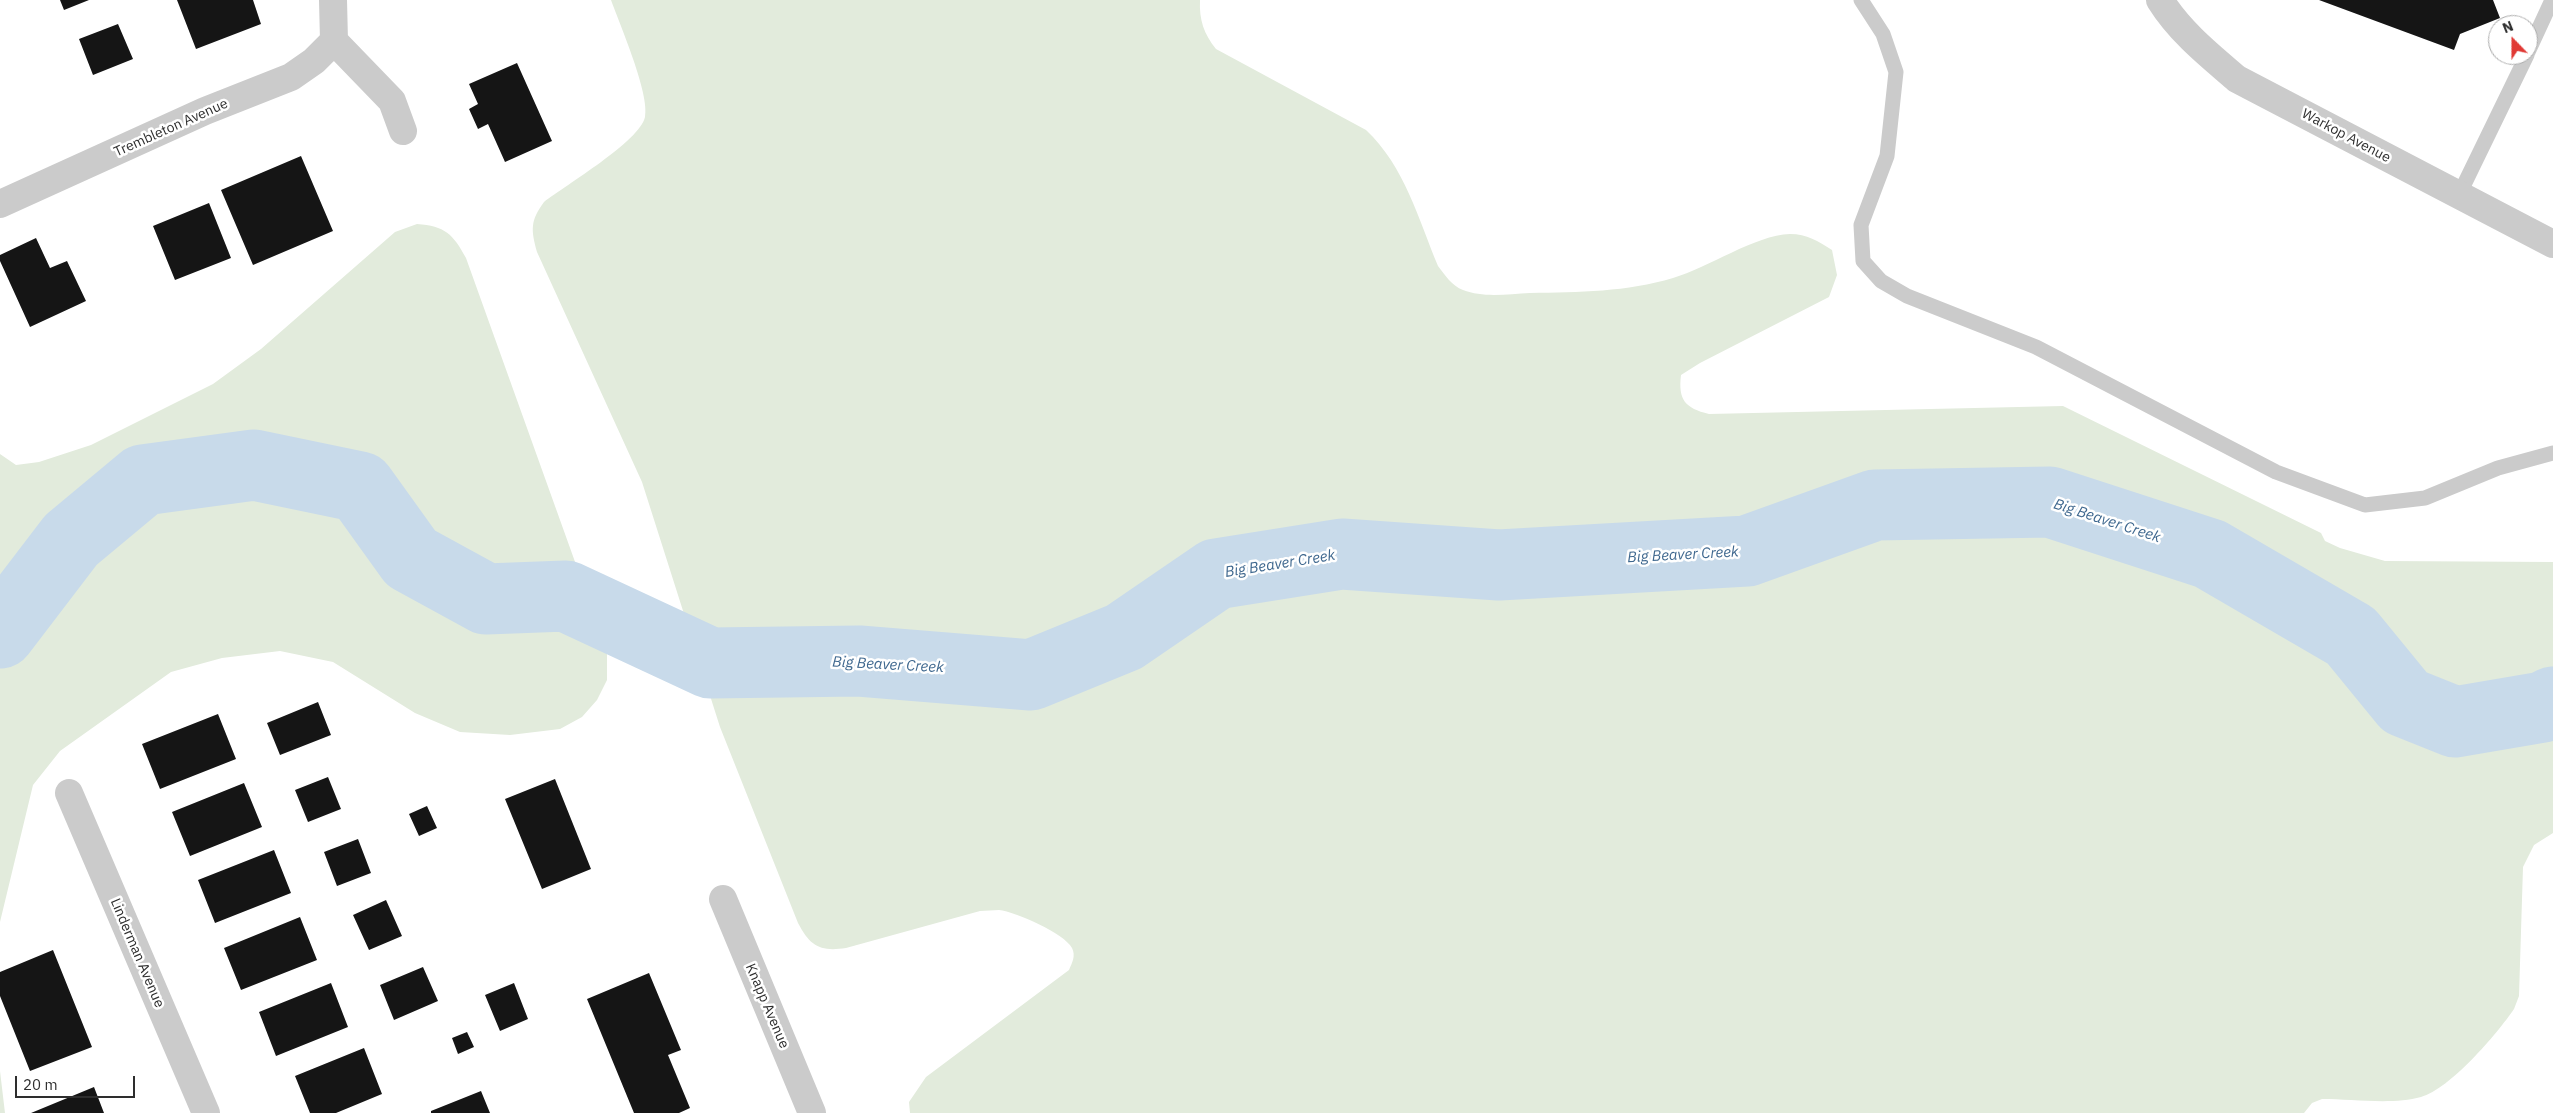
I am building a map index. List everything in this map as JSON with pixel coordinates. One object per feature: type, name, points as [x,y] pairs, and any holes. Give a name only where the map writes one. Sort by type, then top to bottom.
[{"type":"street","points":[[332,0],[334,40],[392,102],[403,131]]},
{"type":"street","name":"Warkop Avenue","points":[[2160,0],[2170,16],[2194,42],[2237,79],[2553,244]]},
{"type":"street","name":"Trembleton Avenue","points":[[0,204],[205,111],[291,77],[314,61],[334,40]]},
{"type":"street","name":"Linderman Avenue","points":[[68,793],[206,1113]]},
{"type":"street","name":"Knapp Avenue","points":[[723,899],[812,1113]]},
{"type":"lane","points":[[1861,0],[1883,34],[1896,72],[1887,156],[1860,225],[1863,261],[1881,281],[1907,296],[2036,347],[2276,472],[2366,505],[2426,498],[2498,468],[2553,453]]},
{"type":"lane","points":[[2538,30],[2552,0]]},
{"type":"lane","points":[[2459,195],[2522,65]]},
{"type":"green space","points":[[611,0],[1200,0],[1200,14],[1203,26],[1208,38],[1216,49],[1366,130],[1379,144],[1401,177],[1438,266],[1452,283],[1463,290],[1479,294],[1496,295],[1585,292],[1656,283],[1687,273],[1762,240],[1790,234],[1807,237],[1832,250],[1837,275],[1829,297],[1700,363],[1681,375],[1682,397],[1689,406],[1701,412],[1709,414],[2063,406],[2321,533],[2325,541],[2340,548],[2385,561],[2553,562],[2553,833],[2534,845],[2523,867],[2519,996],[2514,1009],[2485,1046],[2459,1072],[2433,1092],[2421,1097],[2398,1101],[2322,1099],[2312,1103],[2304,1113],[910,1113],[909,1102],[926,1077],[1069,970],[1074,954],[1067,942],[1050,930],[1027,919],[999,910],[980,911],[837,949],[817,946],[802,931],[798,923],[720,727],[642,482],[537,252],[534,238],[534,220],[544,202],[617,150],[640,127],[645,117],[645,106],[639,76]]},
{"type":"green space","points":[[417,224],[435,227],[447,233],[457,243],[466,258],[607,651],[607,680],[597,700],[582,717],[560,729],[510,735],[460,732],[415,713],[333,662],[280,651],[222,658],[171,672],[60,751],[33,785],[0,922],[0,454],[16,465],[39,462],[91,445],[213,384],[261,349],[395,232]]},
{"type":"green space","points":[[0,1071],[5,1113],[0,1113]]},
{"type":"building","points":[[60,0],[89,0],[64,10]]},
{"type":"building","points":[[177,0],[253,0],[261,24],[196,49]]},
{"type":"building","points":[[2319,0],[2493,0],[2499,15],[2488,15],[2488,23],[2460,34],[2454,50]]},
{"type":"building","points":[[118,24],[133,59],[93,75],[79,39]]},
{"type":"building","points":[[517,63],[552,141],[505,162],[488,124],[478,129],[469,109],[478,104],[469,84]]},
{"type":"building","points":[[301,156],[333,231],[253,265],[221,190]]},
{"type":"building","points":[[209,203],[231,258],[175,280],[153,226]]},
{"type":"building","points":[[36,238],[50,268],[67,261],[86,301],[30,327],[0,261],[0,255]]},
{"type":"building","points":[[318,702],[331,735],[280,755],[267,723]]},
{"type":"building","points":[[218,714],[236,759],[160,789],[142,744]]},
{"type":"building","points":[[328,777],[341,809],[308,822],[295,790]]},
{"type":"building","points":[[555,779],[591,869],[542,889],[505,799]]},
{"type":"building","points":[[244,783],[262,827],[190,856],[172,812]]},
{"type":"building","points":[[427,806],[437,828],[419,836],[409,814]]},
{"type":"building","points":[[358,839],[371,873],[337,886],[324,852]]},
{"type":"building","points":[[274,850],[291,893],[215,923],[198,880]]},
{"type":"building","points":[[386,900],[402,936],[369,950],[353,915]]},
{"type":"building","points":[[300,917],[317,960],[241,990],[224,948]]},
{"type":"building","points":[[53,950],[92,1047],[30,1071],[0,996],[0,972]]},
{"type":"building","points":[[423,967],[438,1001],[394,1020],[380,985]]},
{"type":"building","points":[[649,973],[681,1050],[668,1055],[690,1108],[679,1113],[634,1113],[587,999]]},
{"type":"building","points":[[331,983],[348,1027],[276,1056],[259,1012]]},
{"type":"building","points":[[514,983],[528,1019],[500,1031],[485,995]]},
{"type":"building","points":[[467,1032],[474,1047],[458,1054],[452,1038]]},
{"type":"building","points":[[364,1048],[382,1094],[336,1113],[310,1113],[295,1076]]},
{"type":"building","points":[[94,1087],[104,1113],[31,1113]]},
{"type":"building","points":[[481,1091],[490,1113],[431,1113],[431,1111]]},
{"type":"waterway","name":"Big Beaver Creek","points":[[0,633],[71,540],[143,480],[254,465],[360,487],[411,558],[486,599],[566,596],[710,663],[859,661],[1031,675],[1124,637],[1216,574],[1342,554],[1499,565],[1747,551],[1875,505],[2050,502],[2210,554],[2351,636],[2405,702],[2455,722],[2543,707],[2553,702]]}]
